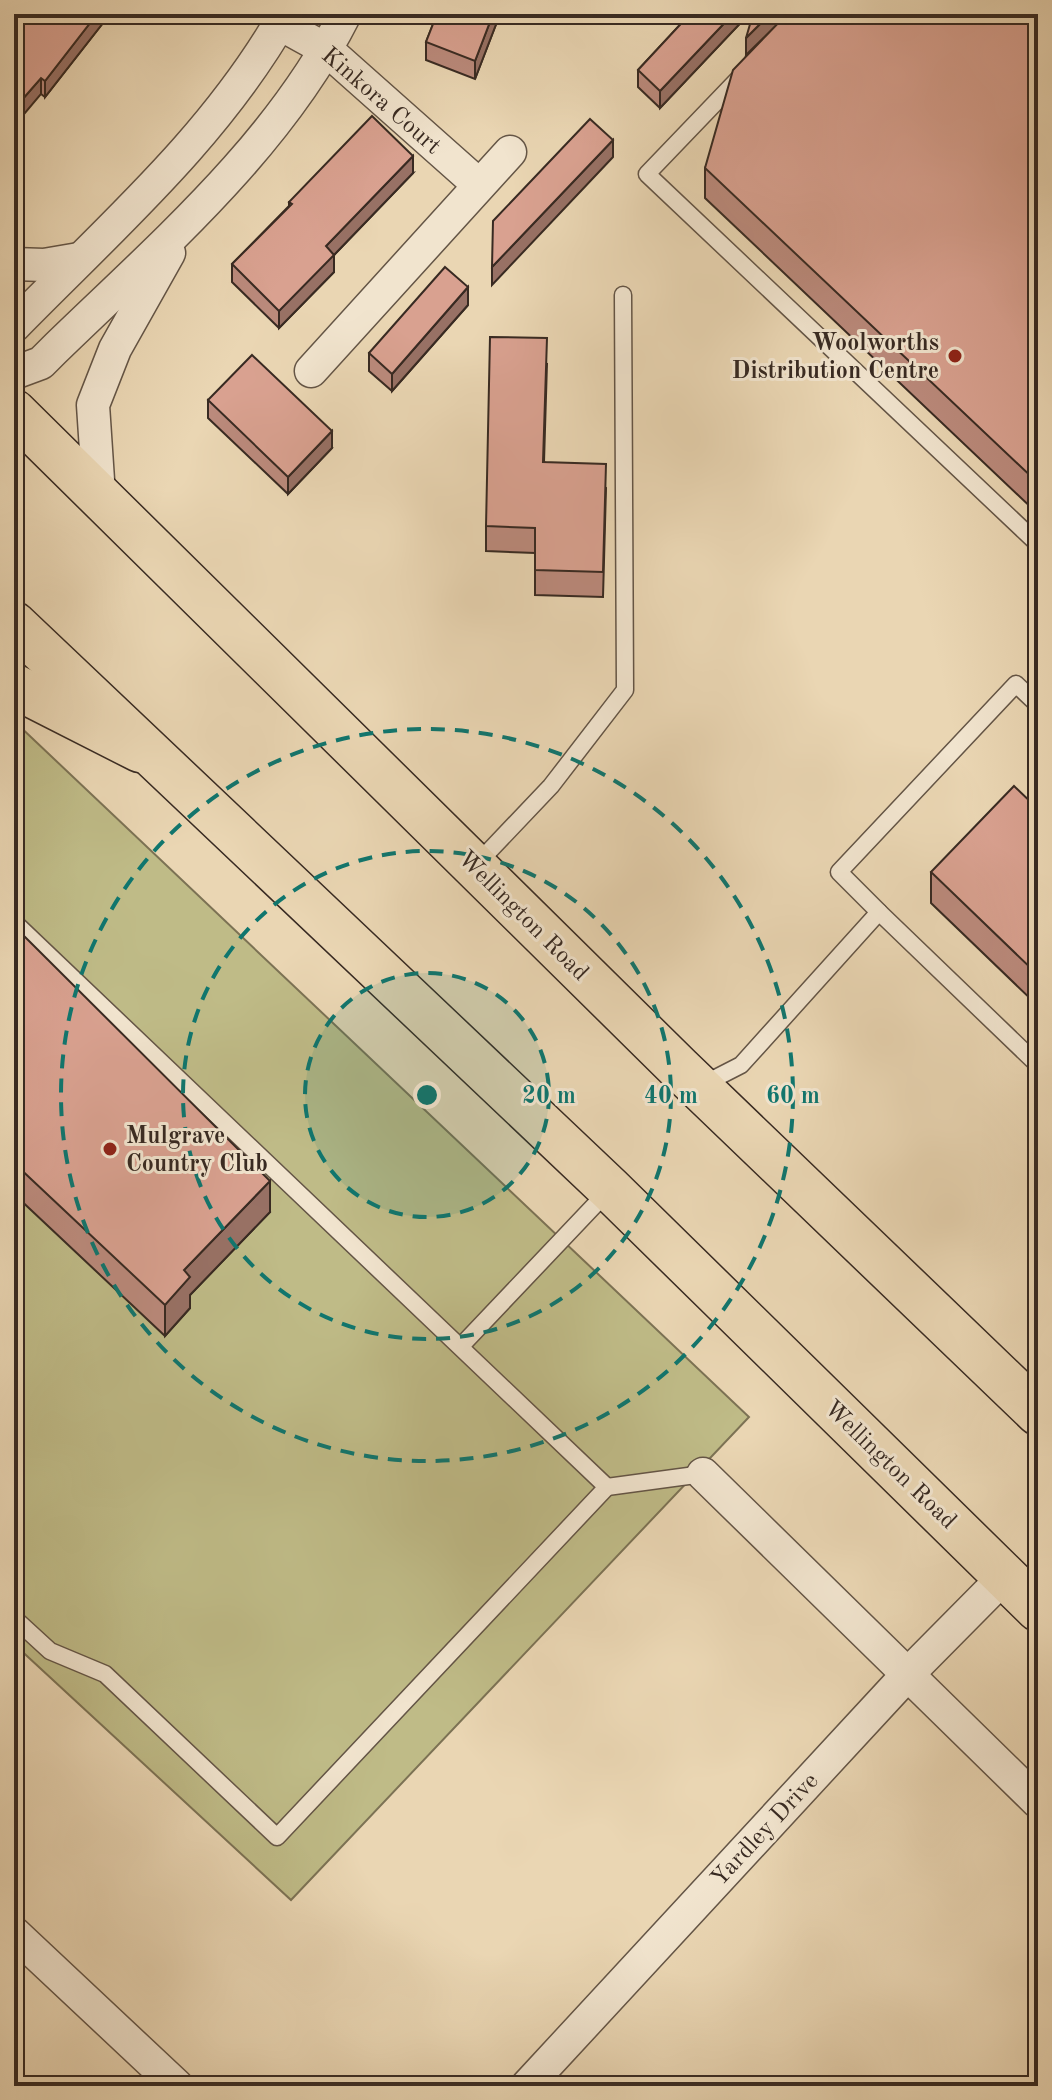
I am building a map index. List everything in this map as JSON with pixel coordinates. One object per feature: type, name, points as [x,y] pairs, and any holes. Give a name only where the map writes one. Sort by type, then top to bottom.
[{"type":"main road","name":"Wellington Road","points":[[14,412],[699,1086],[1038,1413]]},
{"type":"main road","name":"Wellington Road","points":[[14,624],[610,1189],[1038,1609]]},
{"type":"main road","points":[[14,686],[149,754]]},
{"type":"street","points":[[14,373],[41,363],[188,219],[297,97],[327,50],[345,14]]},
{"type":"street","points":[[14,326],[162,179],[215,118],[282,19]]},
{"type":"street","name":"Kinkora Court","points":[[282,19],[327,50],[479,185]]},
{"type":"street","points":[[311,371],[510,152]]},
{"type":"street","points":[[99,495],[93,405],[115,349],[188,219]]},
{"type":"street","points":[[14,264],[44,265],[79,259]]},
{"type":"street","points":[[703,1474],[1038,1802]]},
{"type":"street","name":"Yardley Drive","points":[[527,2086],[908,1674],[1005,1576]]},
{"type":"street","points":[[14,1933],[177,2086]]},
{"type":"lane","points":[[757,60],[647,174],[1038,544]]},
{"type":"lane","points":[[475,866],[551,786],[625,690],[623,295]]},
{"type":"lane","points":[[1038,705],[1016,684],[839,872],[1038,1065]]},
{"type":"lane","points":[[699,1086],[741,1065],[879,912]]},
{"type":"lane","points":[[14,922],[607,1487]]},
{"type":"lane","points":[[461,1346],[610,1189]]},
{"type":"lane","points":[[14,1618],[50,1651],[105,1674],[277,1837],[607,1487],[703,1474]]},
{"type":"shaded area","points":[[14,721],[749,1417],[291,1900],[14,1644]]},
{"type":"building","points":[[14,14],[97,14],[45,81],[41,78],[14,109]]},
{"type":"building","points":[[437,14],[493,14],[475,61],[426,42]]},
{"type":"building","points":[[690,14],[733,14],[660,91],[638,70]]},
{"type":"building","points":[[753,14],[770,14],[746,38]]},
{"type":"building","name":"Woolworths Distribution Centre","points":[[787,14],[1038,14],[1038,483],[705,168],[733,70]]},
{"type":"building","points":[[372,116],[413,156],[326,246],[334,255],[279,311],[232,264]]},
{"type":"building","points":[[590,119],[613,140],[492,267],[493,221]]},
{"type":"building","points":[[445,267],[468,287],[392,374],[369,353]]},
{"type":"building","points":[[490,337],[547,338],[543,462],[606,464],[603,572],[535,570],[535,528],[486,526]]},
{"type":"building","points":[[252,355],[332,431],[288,477],[208,400]]},
{"type":"building","points":[[1014,786],[1038,809],[1038,975],[931,872]]},
{"type":"building","name":"Mulgrave Country Club","points":[[14,926],[270,1181],[184,1270],[190,1277],[165,1305],[14,1163]]},
{"type":"place","name":"Woolworths Distribution Centre","points":[[955,356]]},
{"type":"place","name":"Mulgrave Country Club","points":[[110,1149]]}]
